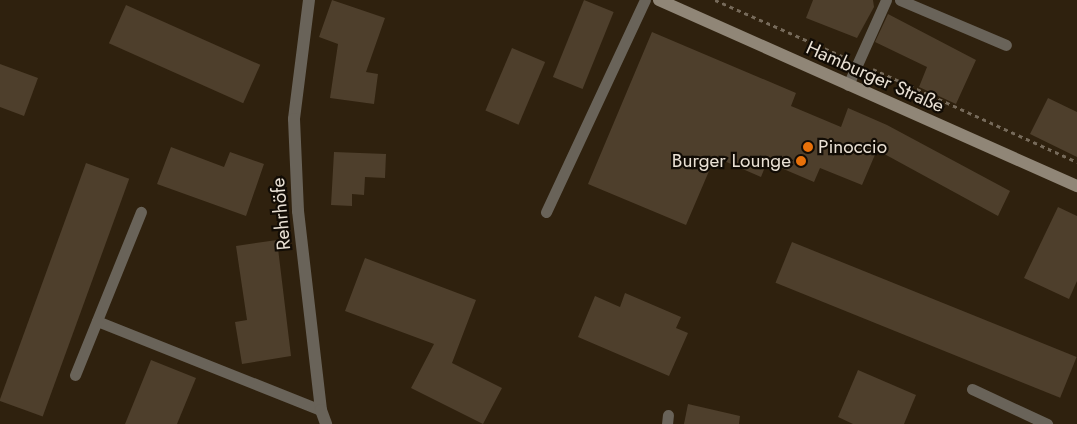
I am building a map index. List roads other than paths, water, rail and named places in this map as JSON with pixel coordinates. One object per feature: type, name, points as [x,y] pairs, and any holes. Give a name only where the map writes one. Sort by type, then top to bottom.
[{"type":"main road","name":"Hamburger Straße","points":[[659,0],[848,86],[1077,186]]},
{"type":"street","name":"Rehrhöfe","points":[[309,0],[294,119],[298,211],[321,410],[326,424]]},
{"type":"lane","points":[[546,212],[645,0]]},
{"type":"lane","points":[[848,86],[860,64],[886,0]]},
{"type":"lane","points":[[900,0],[1006,45]]},
{"type":"lane","points":[[75,375],[141,212]]},
{"type":"lane","points":[[97,321],[321,410]]},
{"type":"lane","points":[[972,389],[1047,424]]},
{"type":"place","name":"Pinoccio","points":[[808,147]]},
{"type":"place","name":"Burger Lounge","points":[[801,161]]}]
